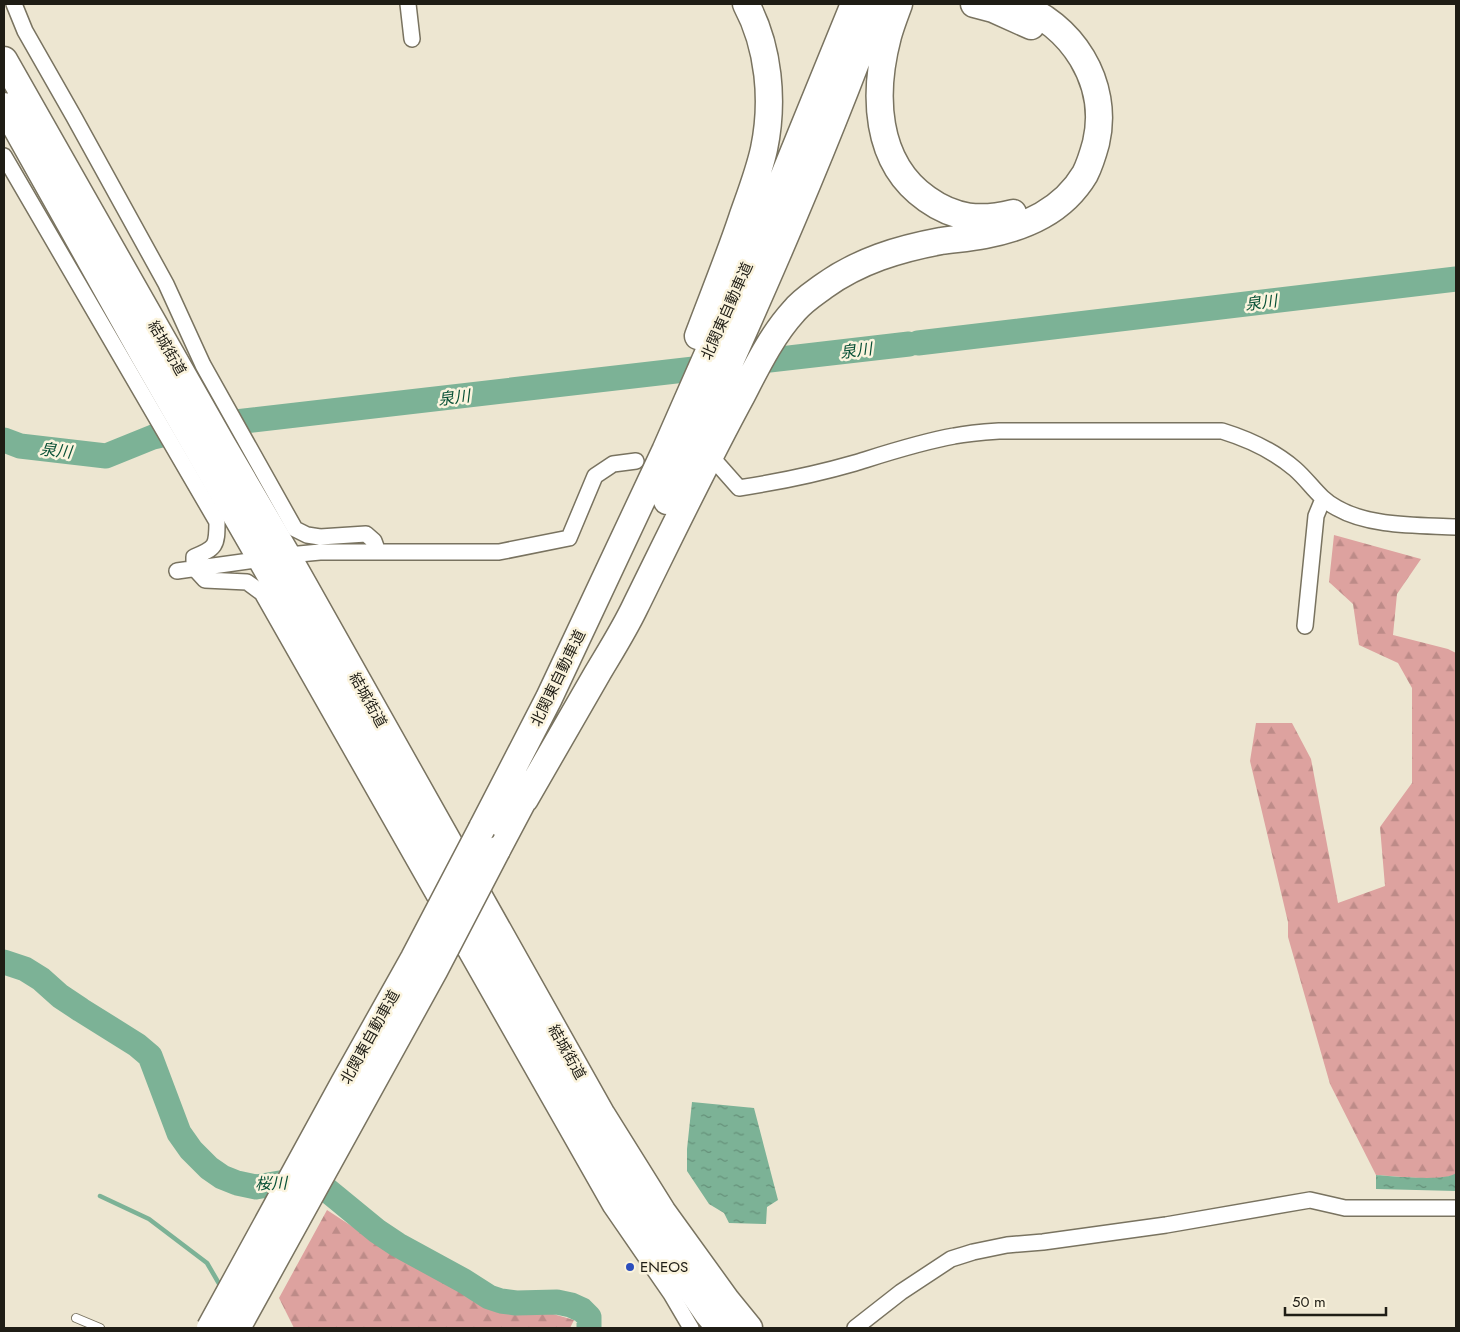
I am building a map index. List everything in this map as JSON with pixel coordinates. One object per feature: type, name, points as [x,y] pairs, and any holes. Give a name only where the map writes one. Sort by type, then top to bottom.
[{"type":"highway","points":[[702,349],[735,239],[755,182],[764,148],[768,119],[768,76],[764,55],[746,4]]},
{"type":"highway","name":"北関東自動車道","points":[[210,1328],[414,958],[549,698],[590,611],[651,455],[702,349],[756,244],[854,4]]},
{"type":"highway","name":"北関東自動車道","points":[[237,1328],[434,971],[525,799],[633,612],[707,452],[738,345],[801,199],[878,4]]},
{"type":"highway","points":[[898,4],[888,36],[880,86],[881,122],[892,158],[901,174],[911,186],[939,207],[954,214],[983,218],[1000,216],[1033,206],[1048,197],[1062,184],[1080,153],[1086,117],[1080,83],[1072,65],[1059,49],[1046,36],[1033,27],[1000,12],[974,4]]},
{"type":"highway","points":[[707,452],[772,341],[794,310],[811,295],[844,272],[878,257],[942,241],[984,235],[1023,225],[1039,218],[1055,208],[1077,185],[1086,172],[1097,139],[1099,122],[1098,102],[1094,85],[1081,54],[1071,41],[1047,21],[1015,4]]},
{"type":"highway","name":"結城街道","points":[[6,63],[188,408],[210,446],[287,555],[602,1116],[662,1211],[727,1301],[749,1328]]},
{"type":"highway","name":"結城街道","points":[[4,106],[85,273],[134,360],[188,408]]},
{"type":"highway","name":"結城街道","points":[[210,446],[261,559],[584,1127],[644,1222],[720,1328]]},
{"type":"street","points":[[14,4],[25,31],[166,284],[203,366],[188,408],[210,446],[295,529],[307,535],[320,537],[366,534],[374,542],[378,552]]},
{"type":"street","points":[[408,4],[412,39]]},
{"type":"street","points":[[4,156],[85,273]]},
{"type":"street","points":[[707,452],[739,488],[770,484],[851,464],[923,443],[974,433],[999,430],[1222,430],[1246,438],[1272,452],[1296,469],[1323,499],[1336,508],[1354,516],[1378,522],[1456,527]]},
{"type":"street","points":[[210,446],[217,540],[209,551],[194,558],[194,568],[205,580],[247,582],[262,594],[611,1207],[671,1294],[691,1328]]},
{"type":"street","points":[[177,571],[320,552],[499,552],[569,538],[595,476],[613,464],[651,455]]},
{"type":"street","points":[[1305,626],[1316,516],[1323,499]]},
{"type":"street","points":[[855,1328],[901,1292],[951,1259],[1007,1245],[1043,1242],[1166,1225],[1310,1200],[1345,1208],[1456,1208]]},
{"type":"lane","points":[[76,1318],[100,1328]]},
{"type":"green space","points":[[1334,535],[1421,559],[1397,594],[1393,635],[1448,649],[1456,653],[1456,1174],[1440,1178],[1376,1175],[1330,1084],[1288,937],[1288,922],[1250,761],[1256,723],[1292,723],[1311,759],[1338,903],[1385,886],[1380,827],[1412,783],[1412,688],[1398,663],[1359,645],[1353,604],[1329,582]]},
{"type":"green space","points":[[327,1210],[416,1268],[509,1313],[553,1314],[574,1320],[570,1328],[294,1328],[279,1298]]},
{"type":"water","points":[[692,1102],[754,1108],[778,1200],[767,1207],[766,1224],[729,1223],[724,1213],[709,1204],[687,1171],[687,1149]]},
{"type":"water","points":[[1456,1173],[1456,1191],[1376,1189],[1376,1175],[1431,1178],[1450,1176]]},
{"type":"waterway","name":"泉川","points":[[918,343],[1456,279]]},
{"type":"waterway","name":"泉川","points":[[4,440],[20,446],[106,456],[153,437],[201,426],[909,344]]},
{"type":"waterway","name":"桜川","points":[[4,962],[25,969],[41,979],[60,996],[137,1045],[150,1056],[179,1133],[191,1150],[209,1168],[222,1177],[237,1183],[256,1187],[303,1179],[311,1181],[327,1190],[377,1231],[398,1245],[489,1297],[516,1303],[557,1302],[571,1305],[582,1310],[589,1317],[589,1328]]},
{"type":"waterway","points":[[100,1196],[149,1219],[207,1263],[221,1287]]},
{"type":"place","name":"ENEOS","points":[[630,1267]]}]
